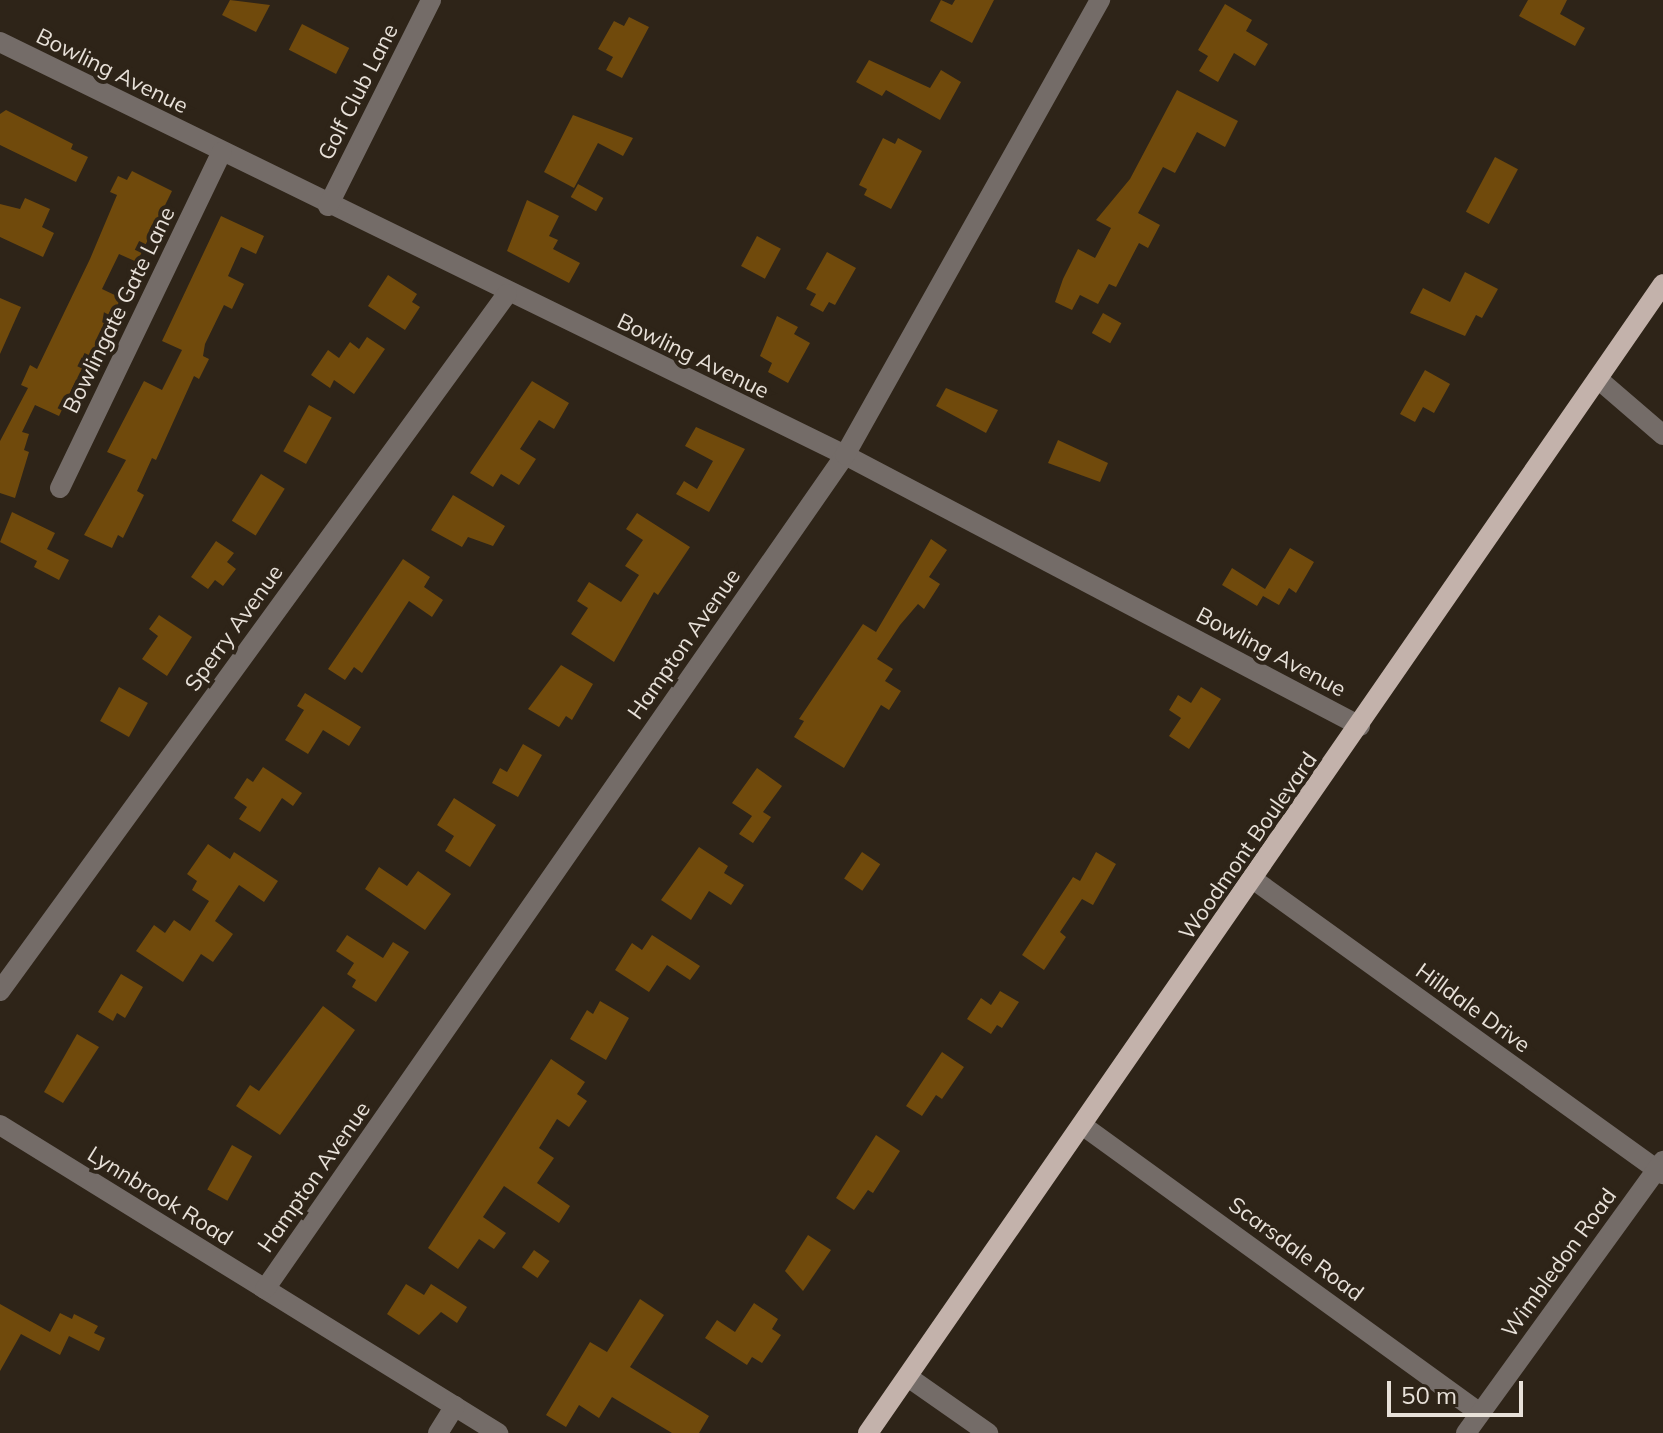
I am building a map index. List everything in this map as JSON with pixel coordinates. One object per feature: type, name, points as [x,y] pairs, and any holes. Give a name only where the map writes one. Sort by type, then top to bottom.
[{"type":"main road","name":"Woodmont Boulevard","points":[[868,1433],[1254,880],[1663,284]]},
{"type":"street","name":"Golf Club Lane","points":[[328,206],[431,0]]},
{"type":"street","name":"Hampton Avenue","points":[[265,1289],[845,455],[1100,0]]},
{"type":"street","name":"Bowling Avenue","points":[[0,42],[507,294],[845,455],[1360,726]]},
{"type":"street","name":"Bowlingate Gate Lane","points":[[60,488],[222,152]]},
{"type":"street","name":"Sperry Avenue","points":[[0,991],[507,294]]},
{"type":"street","points":[[1598,379],[1663,435]]},
{"type":"street","name":"Hilldale Drive","points":[[1254,880],[1661,1168]]},
{"type":"street","name":"Lynnbrook Road","points":[[0,1125],[498,1433]]},
{"type":"street","name":"Scarsdale Road","points":[[1082,1125],[1480,1413]]},
{"type":"street","name":"Wimbledon Road","points":[[1466,1433],[1661,1168]]},
{"type":"street","points":[[908,1377],[988,1433]]},
{"type":"street","points":[[438,1433],[455,1406]]},
{"type":"building","points":[[230,0],[270,5],[256,32],[222,15]]},
{"type":"building","points":[[941,0],[952,5],[955,0],[994,0],[972,43],[930,21]]},
{"type":"building","points":[[1528,0],[1567,0],[1560,14],[1585,28],[1575,46],[1519,16]]},
{"type":"building","points":[[1225,4],[1252,20],[1246,31],[1268,44],[1255,66],[1234,53],[1218,82],[1199,71],[1208,56],[1198,50]]},
{"type":"building","points":[[629,17],[649,27],[622,78],[606,70],[613,57],[598,49],[614,21],[624,26]]},
{"type":"building","points":[[302,24],[349,48],[336,74],[289,50]]},
{"type":"building","points":[[869,60],[930,88],[941,70],[961,82],[940,120],[886,90],[882,96],[856,82]]},
{"type":"building","points":[[1177,90],[1238,121],[1225,147],[1197,132],[1175,173],[1163,167],[1138,213],[1160,225],[1148,248],[1139,243],[1116,287],[1109,284],[1098,304],[1080,295],[1072,310],[1055,302],[1078,249],[1095,258],[1111,228],[1096,220],[1130,179]]},
{"type":"building","points":[[6,110],[73,144],[71,149],[88,157],[76,182],[0,145],[0,114]]},
{"type":"building","points":[[573,115],[633,138],[623,156],[598,143],[574,188],[544,172]]},
{"type":"building","points":[[883,138],[895,144],[898,138],[922,151],[891,209],[864,195],[867,189],[859,185]]},
{"type":"building","points":[[1495,157],[1518,169],[1489,224],[1466,212]]},
{"type":"building","points":[[132,171],[172,191],[137,262],[119,254],[102,289],[121,298],[81,383],[76,380],[59,416],[35,405],[22,432],[29,434],[24,450],[29,452],[15,498],[0,493],[0,441],[28,388],[21,385],[30,365],[37,369],[90,259],[117,195],[110,192],[118,176],[127,180]]},
{"type":"building","points":[[578,184],[603,198],[596,211],[571,197]]},
{"type":"building","points":[[25,198],[50,209],[42,227],[54,233],[43,257],[0,237],[0,204],[20,209]]},
{"type":"building","points":[[527,200],[559,216],[549,236],[558,240],[553,249],[580,263],[569,283],[507,251]]},
{"type":"building","points":[[221,216],[264,236],[256,254],[241,247],[228,276],[244,284],[232,309],[224,305],[205,344],[203,356],[209,359],[199,379],[194,376],[156,460],[152,458],[137,491],[144,495],[123,538],[118,535],[112,548],[84,535],[126,460],[107,452],[144,381],[162,390],[182,350],[162,341]]},
{"type":"building","points":[[757,236],[781,249],[765,279],[741,266]]},
{"type":"building","points":[[827,252],[856,268],[835,305],[829,302],[823,312],[810,305],[816,294],[806,289]]},
{"type":"building","points":[[1465,272],[1498,289],[1482,318],[1476,315],[1465,336],[1410,313],[1423,288],[1450,302]]},
{"type":"building","points":[[388,275],[417,294],[412,302],[420,307],[405,330],[368,306]]},
{"type":"building","points":[[0,298],[21,307],[0,354]]},
{"type":"building","points":[[1103,313],[1121,323],[1110,343],[1092,333]]},
{"type":"building","points":[[777,316],[798,327],[794,334],[810,343],[788,383],[768,372],[772,363],[760,356]]},
{"type":"building","points":[[367,337],[385,349],[354,394],[334,380],[330,388],[311,375],[328,350],[339,358],[350,342],[359,349]]},
{"type":"building","points":[[1425,370],[1450,384],[1434,413],[1423,407],[1415,422],[1400,414]]},
{"type":"building","points":[[532,381],[569,403],[554,429],[539,420],[520,449],[536,459],[519,485],[501,474],[493,487],[470,473]]},
{"type":"building","points":[[946,388],[998,410],[986,433],[936,406]]},
{"type":"building","points":[[309,405],[332,418],[306,464],[283,451]]},
{"type":"building","points":[[696,427],[745,449],[709,512],[676,494],[684,481],[697,489],[713,461],[685,446]]},
{"type":"building","points":[[1058,440],[1108,463],[1100,482],[1048,463]]},
{"type":"building","points":[[261,474],[285,489],[256,535],[232,521]]},
{"type":"building","points":[[453,495],[505,526],[493,546],[468,537],[462,547],[431,530]]},
{"type":"building","points":[[12,512],[55,533],[47,549],[69,560],[59,580],[34,567],[37,561],[0,542]]},
{"type":"building","points":[[637,513],[690,547],[658,595],[654,592],[614,662],[571,634],[588,608],[577,601],[589,582],[621,602],[639,575],[625,566],[643,540],[626,529]]},
{"type":"building","points":[[931,539],[947,550],[929,577],[940,584],[924,609],[918,604],[900,625],[877,659],[893,669],[885,681],[901,691],[889,710],[881,705],[844,768],[794,737],[804,721],[799,719],[863,624],[876,632]]},
{"type":"building","points":[[216,541],[234,553],[227,562],[236,569],[223,586],[215,580],[208,589],[191,577]]},
{"type":"building","points":[[1290,548],[1314,562],[1296,593],[1289,588],[1279,605],[1263,596],[1257,606],[1222,585],[1232,568],[1265,589]]},
{"type":"building","points":[[403,559],[430,577],[424,587],[443,600],[432,617],[409,601],[362,673],[354,667],[345,680],[328,669]]},
{"type":"building","points":[[159,615],[192,637],[167,676],[142,659],[158,636],[149,629]]},
{"type":"building","points":[[561,665],[593,684],[572,720],[566,716],[559,727],[528,709]]},
{"type":"building","points":[[119,687],[148,703],[129,737],[100,721]]},
{"type":"building","points":[[1201,687],[1221,699],[1189,749],[1169,736],[1181,718],[1169,710],[1178,695],[1191,703]]},
{"type":"building","points":[[305,693],[361,727],[349,746],[323,730],[308,754],[285,740],[304,710],[297,706]]},
{"type":"building","points":[[523,744],[542,755],[518,797],[492,783],[500,768],[507,772]]},
{"type":"building","points":[[263,767],[302,793],[293,806],[282,798],[260,832],[239,819],[247,807],[234,798],[247,778],[253,782]]},
{"type":"building","points":[[757,768],[782,786],[763,812],[771,817],[753,843],[739,834],[752,816],[732,803]]},
{"type":"building","points":[[454,798],[496,825],[470,867],[445,851],[454,836],[437,825]]},
{"type":"building","points":[[208,844],[230,859],[234,852],[278,881],[264,902],[239,885],[215,921],[233,934],[213,962],[201,954],[183,982],[136,951],[154,925],[165,933],[174,920],[190,931],[209,901],[192,890],[197,881],[187,874]]},
{"type":"building","points":[[699,847],[728,866],[724,873],[744,885],[731,905],[709,891],[691,920],[661,900]]},
{"type":"building","points":[[862,852],[880,864],[862,891],[844,879]]},
{"type":"building","points":[[1096,852],[1116,864],[1093,905],[1082,899],[1060,932],[1066,937],[1044,970],[1022,955],[1073,877],[1080,881]]},
{"type":"building","points":[[379,867],[407,886],[418,871],[451,894],[425,930],[365,889]]},
{"type":"building","points":[[347,935],[383,958],[393,942],[409,952],[376,1002],[352,987],[356,980],[347,974],[354,963],[336,951]]},
{"type":"building","points":[[652,935],[700,966],[690,980],[667,965],[649,992],[615,970],[632,943],[642,950]]},
{"type":"building","points":[[121,974],[143,987],[125,1018],[117,1013],[113,1021],[98,1012]]},
{"type":"building","points":[[1000,991],[1019,1002],[1002,1028],[997,1025],[991,1034],[967,1019],[981,998],[991,1005]]},
{"type":"building","points":[[600,1001],[629,1018],[606,1060],[570,1039],[587,1010],[593,1014]]},
{"type":"building","points":[[323,1006],[355,1030],[280,1135],[236,1106],[250,1085],[259,1091]]},
{"type":"building","points":[[77,1034],[99,1047],[63,1103],[44,1092]]},
{"type":"building","points":[[942,1052],[964,1067],[942,1099],[936,1095],[922,1116],[906,1106]]},
{"type":"building","points":[[551,1059],[585,1082],[577,1094],[587,1101],[569,1127],[557,1119],[539,1148],[554,1158],[537,1183],[570,1206],[559,1223],[504,1186],[483,1217],[506,1233],[494,1249],[479,1239],[458,1269],[428,1248]]},
{"type":"building","points":[[876,1135],[900,1151],[873,1193],[868,1190],[854,1210],[836,1198]]},
{"type":"building","points":[[232,1145],[252,1156],[227,1201],[207,1190]]},
{"type":"building","points":[[808,1235],[831,1250],[803,1291],[785,1271]]},
{"type":"building","points":[[534,1250],[550,1261],[538,1278],[522,1267]]},
{"type":"building","points":[[406,1284],[424,1295],[431,1284],[467,1307],[457,1323],[441,1312],[419,1335],[387,1314]]},
{"type":"building","points":[[640,1299],[664,1315],[630,1367],[709,1416],[699,1433],[672,1433],[612,1397],[599,1418],[579,1405],[566,1427],[546,1415],[590,1342],[607,1352]]},
{"type":"building","points":[[754,1303],[778,1319],[772,1329],[781,1335],[762,1363],[752,1357],[747,1365],[705,1338],[717,1320],[735,1332]]},
{"type":"building","points":[[0,1304],[50,1332],[60,1313],[72,1319],[74,1314],[98,1326],[94,1333],[105,1338],[99,1351],[69,1336],[60,1355],[21,1334],[0,1371]]}]
